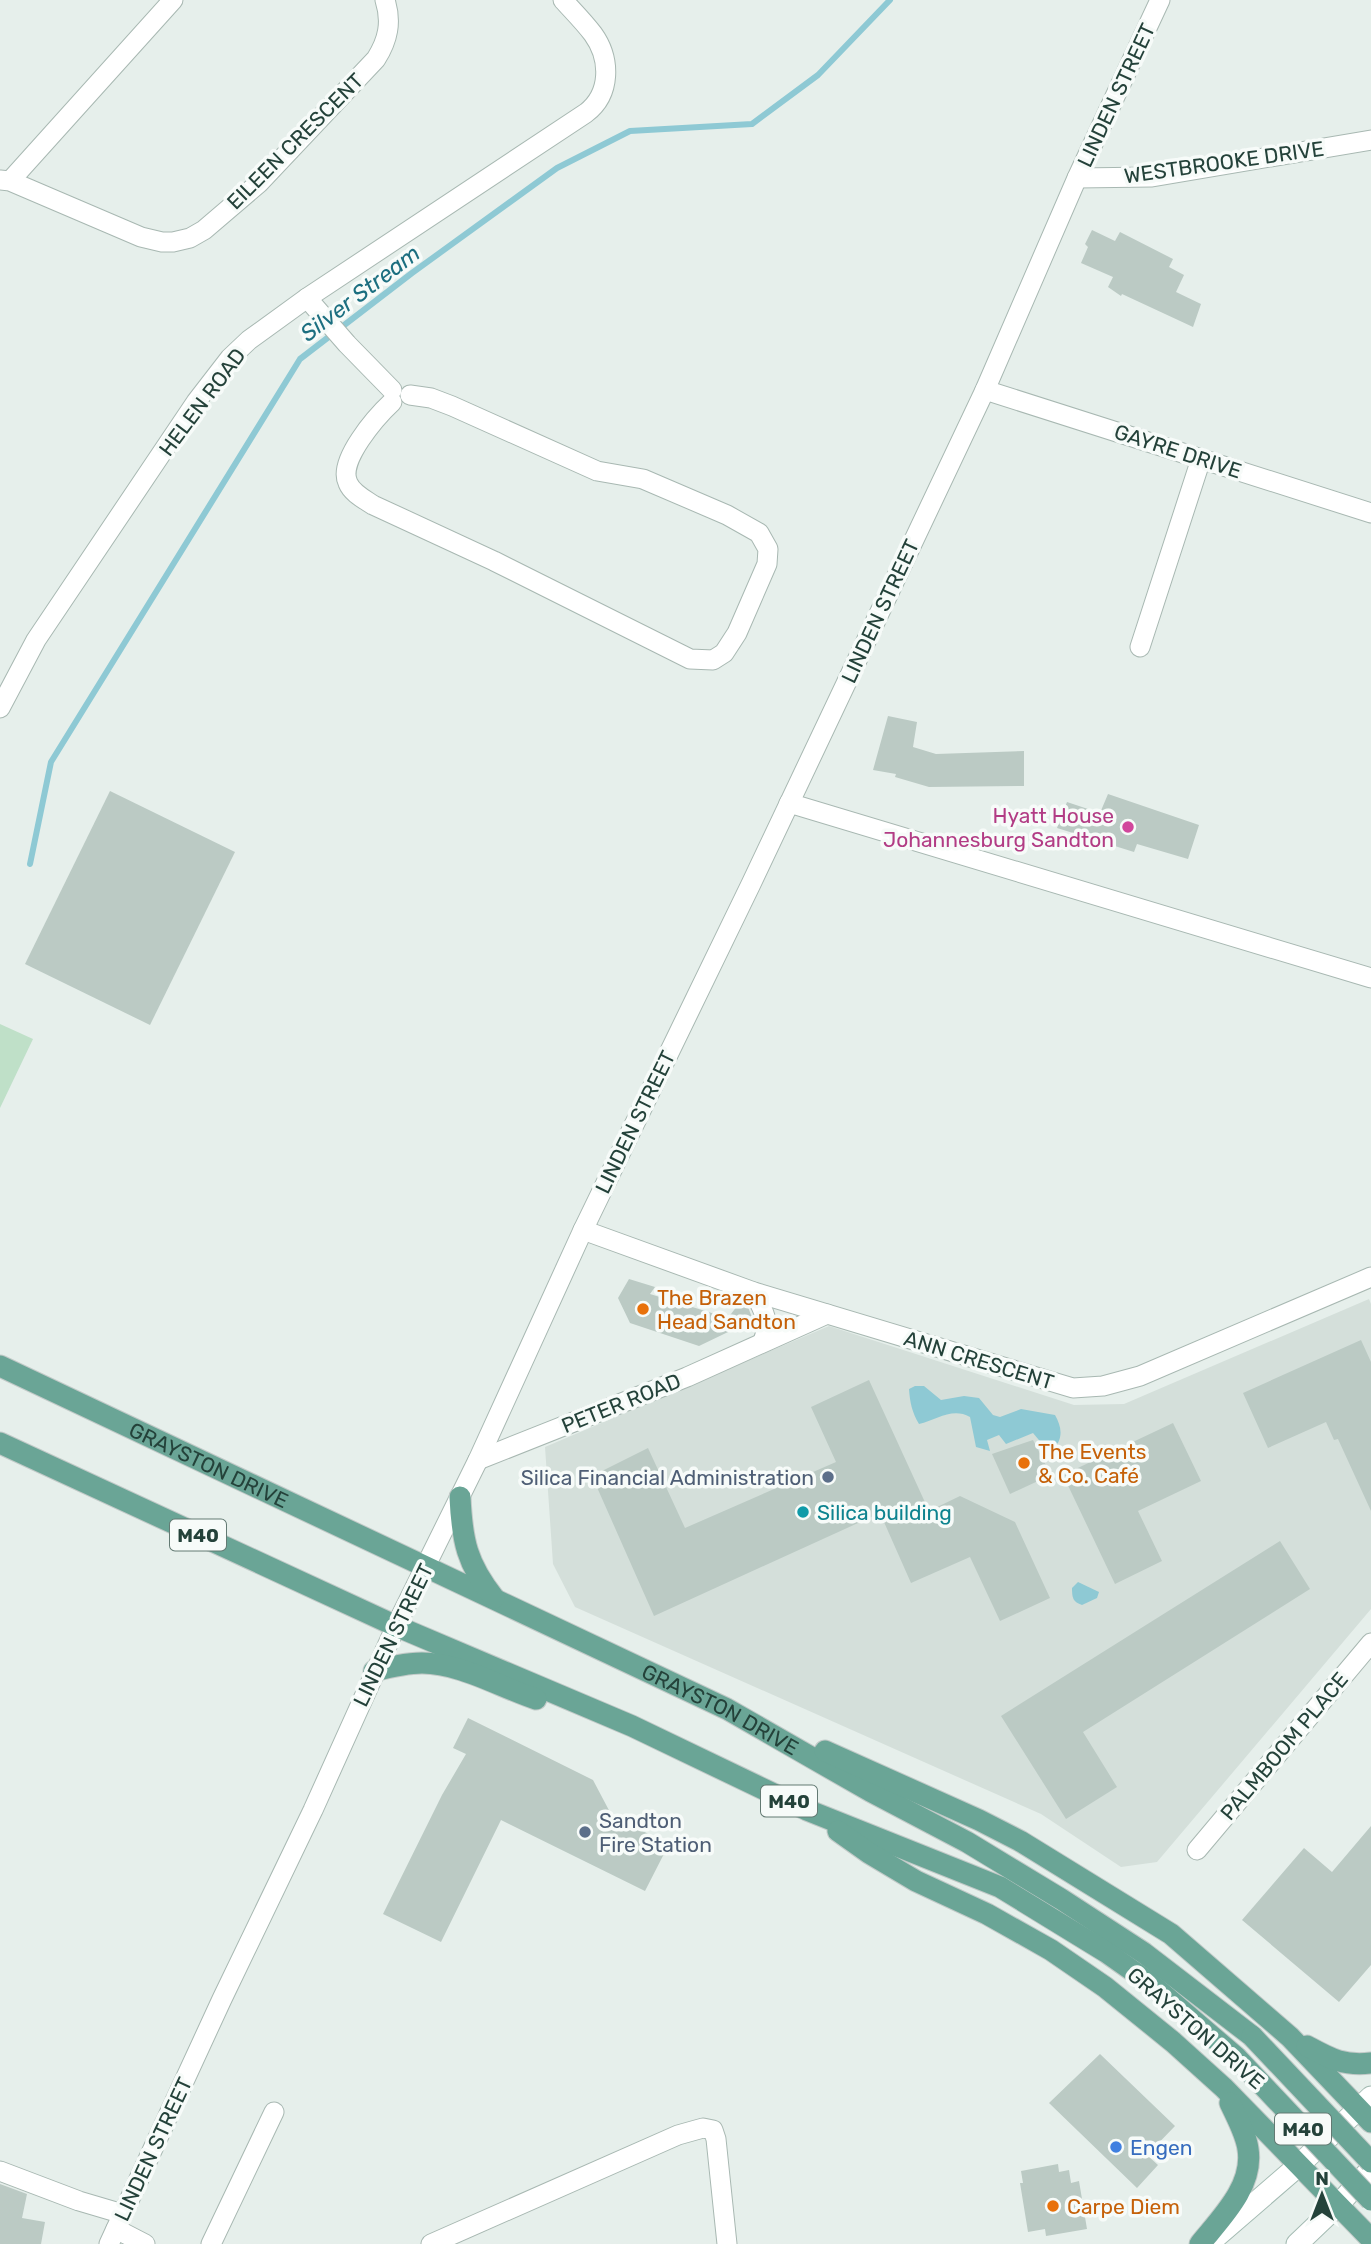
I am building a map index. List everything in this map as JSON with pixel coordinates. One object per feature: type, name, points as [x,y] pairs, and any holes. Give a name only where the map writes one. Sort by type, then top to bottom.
[{"type":"main road","name":"GRAYSTON DRIVE","points":[[0,1366],[727,1709],[870,1791],[967,1842],[1144,1953],[1252,2036],[1371,2162]]},
{"type":"main road","name":"GRAYSTON DRIVE","points":[[0,1443],[396,1626],[632,1726],[807,1810],[1000,1887],[1150,1983],[1236,2057],[1371,2200]]},
{"type":"main road","points":[[460,1497],[461,1530],[466,1553],[478,1577],[496,1601]]},
{"type":"main road","points":[[374,1671],[401,1664],[424,1663],[458,1668],[529,1697],[632,1726]]},
{"type":"main road","points":[[727,1709],[979,1820],[1020,1841],[1171,1934],[1290,2037],[1367,2109],[1208,2244]]},
{"type":"main road","points":[[807,1810],[869,1853],[916,1881],[987,1914],[1051,1950],[1123,2002],[1224,2088],[1371,2239]]},
{"type":"main road","points":[[1290,2037],[1336,2062],[1371,2063]]},
{"type":"main road","points":[[1200,2244],[1233,2204],[1246,2175],[1249,2150],[1224,2088]]},
{"type":"main road","points":[[1297,2244],[1371,2169]]},
{"type":"street","points":[[5,181],[173,0]]},
{"type":"street","name":"EILEEN CRESCENT","points":[[5,181],[141,237],[162,243],[190,238],[204,230],[259,183],[376,59],[387,36],[389,22],[385,0]]},
{"type":"street","name":"HELEN ROAD","points":[[2,697],[36,640],[196,402],[230,358],[306,298],[594,107],[601,99],[606,80],[602,54],[594,36],[563,0]]},
{"type":"street","name":"LINDEN STREET","points":[[116,2229],[313,1810],[374,1671],[478,1460],[583,1230],[985,390],[1077,178],[1160,0]]},
{"type":"street","name":"WESTBROOKE DRIVE","points":[[1077,178],[1152,177],[1371,140]]},
{"type":"street","points":[[306,298],[346,344],[398,396],[431,398],[453,406],[597,471],[643,479],[735,519],[760,533],[768,549],[767,564],[737,633],[724,653],[713,660],[690,659],[362,498],[348,483],[346,470],[354,451],[375,417],[398,396]]},
{"type":"street","name":"GAYRE DRIVE","points":[[985,390],[1371,513]]},
{"type":"street","points":[[1140,647],[1200,458]]},
{"type":"street","points":[[789,803],[1371,978]]},
{"type":"street","name":"ANN CRESCENT","points":[[583,1230],[754,1292],[1073,1388],[1103,1386],[1140,1376],[1371,1277]]},
{"type":"street","points":[[754,1292],[764,1311],[768,1331],[763,1341]]},
{"type":"street","name":"PETER ROAD","points":[[478,1460],[687,1377],[827,1314]]},
{"type":"street","name":"PALMBOOM PLACE","points":[[1197,1850],[1371,1643]]},
{"type":"street","points":[[211,2244],[274,2112]]},
{"type":"street","points":[[431,2244],[678,2135],[704,2128],[713,2130],[716,2139],[727,2244]]},
{"type":"street","points":[[0,2171],[79,2201],[116,2229],[145,2244]]},
{"type":"shaded area","points":[[1369,1299],[1371,1609],[1157,1862],[1121,1867],[1041,1814],[575,1607],[553,1564],[545,1447],[829,1326],[1074,1405],[1124,1404]]},
{"type":"green space","points":[[0,1024],[33,1039],[0,1108]]},
{"type":"water","points":[[924,1386],[941,1400],[964,1396],[979,1398],[993,1415],[1000,1417],[1021,1409],[1055,1415],[1060,1439],[1058,1443],[1047,1446],[1033,1433],[1006,1444],[999,1435],[987,1440],[990,1451],[976,1447],[970,1417],[963,1414],[951,1414],[919,1424],[909,1394],[909,1389]]},
{"type":"water","points":[[1078,1582],[1099,1592],[1097,1598],[1082,1605],[1075,1601],[1072,1588]]},
{"type":"building","points":[[1092,230],[1115,241],[1120,232],[1173,259],[1169,267],[1184,275],[1176,292],[1201,304],[1193,327],[1122,294],[1121,296],[1108,287],[1113,277],[1081,263],[1088,247],[1085,244]]},
{"type":"building","points":[[888,716],[917,722],[913,747],[936,754],[1024,751],[1024,786],[929,787],[895,777],[896,774],[873,770]]},
{"type":"building","points":[[110,791],[235,852],[150,1025],[25,964]]},
{"type":"building","name":"Hyatt House Johannesburg Sandton","points":[[1108,794],[1199,825],[1188,859],[1137,844],[1134,852],[1057,828],[1067,802],[1100,813]]},
{"type":"building","points":[[629,1279],[655,1287],[650,1294],[728,1318],[737,1306],[748,1307],[753,1320],[699,1346],[630,1323],[618,1298]]},
{"type":"building","points":[[1361,1340],[1371,1362],[1371,1511],[1338,1439],[1334,1440],[1326,1422],[1268,1448],[1243,1393]]},
{"type":"building","name":"Silica building","points":[[869,1380],[929,1511],[960,1496],[1015,1522],[1050,1598],[1000,1621],[970,1557],[911,1583],[880,1513],[654,1616],[592,1476],[648,1448],[685,1528],[836,1462],[811,1407]]},
{"type":"building","points":[[1173,1423],[1201,1481],[1138,1511],[1162,1561],[1115,1584],[1063,1475]]},
{"type":"building","points":[[1033,1440],[1051,1475],[1010,1494],[992,1454]]},
{"type":"building","points":[[1280,1541],[1310,1589],[1083,1732],[1117,1787],[1066,1819],[1001,1716]]},
{"type":"building","name":"Sandton Fire Station","points":[[468,1718],[593,1780],[612,1816],[669,1844],[645,1891],[501,1820],[441,1942],[383,1914],[442,1795],[466,1754],[453,1748]]},
{"type":"building","points":[[1371,1826],[1371,1965],[1339,2002],[1242,1920],[1304,1848],[1332,1872]]},
{"type":"building","points":[[1100,2054],[1175,2126],[1147,2155],[1158,2165],[1137,2188],[1049,2103]]},
{"type":"building","name":"Carpe Diem","points":[[1058,2164],[1059,2172],[1069,2170],[1071,2183],[1079,2181],[1087,2229],[1046,2236],[1045,2229],[1028,2232],[1020,2183],[1023,2183],[1021,2171]]},
{"type":"building","points":[[0,2184],[27,2194],[22,2218],[45,2222],[41,2244],[0,2244]]},
{"type":"waterway","name":"Silver Stream","points":[[30,864],[51,762],[300,359],[412,273],[557,168],[630,131],[752,124],[818,75],[890,0]]},
{"type":"place","name":"Hyatt House Johannesburg Sandton","points":[[1128,827]]},
{"type":"place","name":"The Brazen Head Sandton","points":[[643,1309]]},
{"type":"place","name":"The Events & Co. Café","points":[[1024,1463]]},
{"type":"place","name":"Silica Financial Administration","points":[[828,1477]]},
{"type":"place","name":"Silica building","points":[[803,1512]]},
{"type":"place","name":"Sandton Fire Station","points":[[585,1832]]},
{"type":"place","name":"Engen","points":[[1116,2147]]},
{"type":"place","name":"Carpe Diem","points":[[1053,2206]]}]
